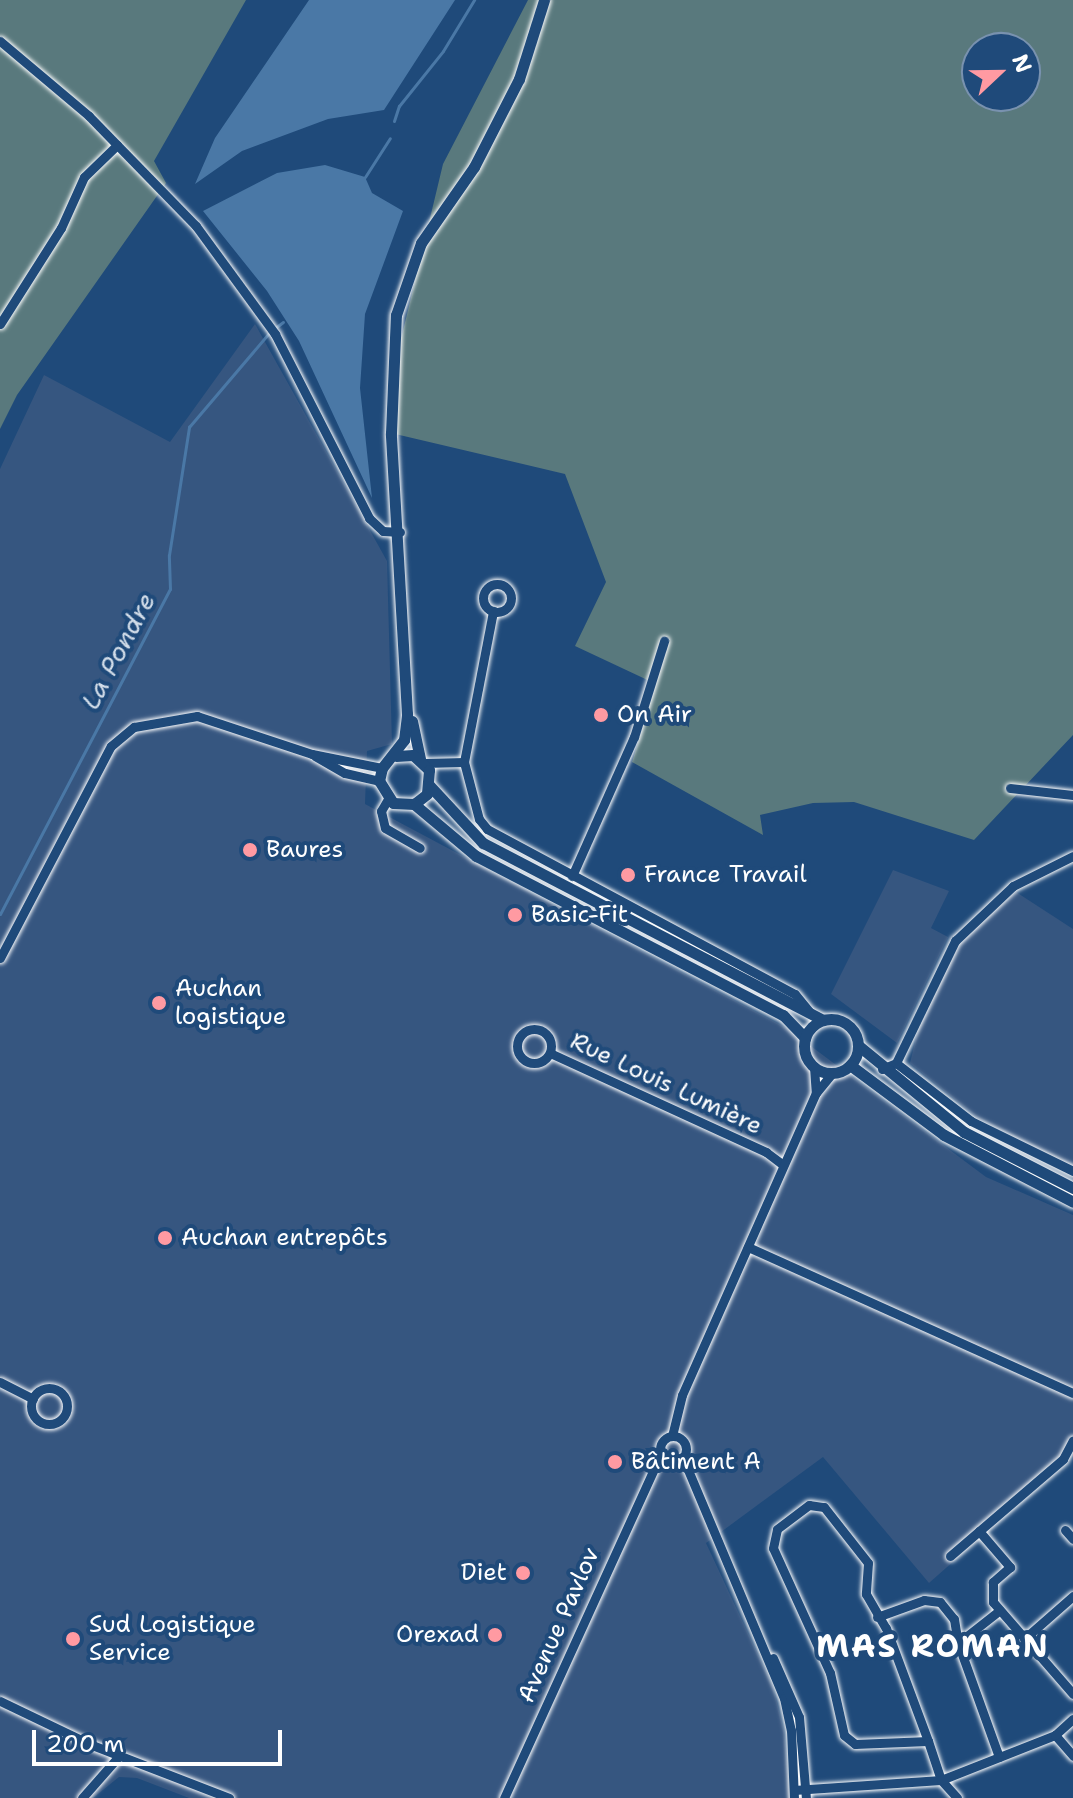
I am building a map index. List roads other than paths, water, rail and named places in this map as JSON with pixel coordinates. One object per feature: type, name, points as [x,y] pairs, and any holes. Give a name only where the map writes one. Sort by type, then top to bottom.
[{"type":"main road","points":[[544,0],[519,79],[491,138],[421,243],[402,292],[391,344],[406,731],[396,756],[382,768],[379,781],[388,799],[414,804],[476,856],[783,1015],[805,1038]]},
{"type":"main road","points":[[405,697],[430,782],[483,843],[817,1017],[847,1024],[859,1046],[882,1069],[964,1132],[1073,1188]]},
{"type":"main road","points":[[396,756],[422,761]]},
{"type":"main road","points":[[414,804],[430,782]]},
{"type":"main road","points":[[817,1017],[805,1038],[806,1054],[814,1067],[832,1073],[850,1065],[859,1046]]},
{"type":"main road","points":[[850,1065],[944,1135],[1073,1202]]},
{"type":"street","points":[[0,41],[117,145],[196,226],[273,331],[330,449],[373,523],[383,531],[400,528]]},
{"type":"street","points":[[0,324],[61,228],[84,177],[117,145]]},
{"type":"street","points":[[493,611],[464,762],[479,819],[487,829],[795,994],[817,1017]]},
{"type":"street","points":[[572,876],[634,737],[664,641]]},
{"type":"street","points":[[0,958],[111,746],[134,727],[197,716],[312,754],[382,768]]},
{"type":"street","points":[[312,754],[336,769],[379,781]]},
{"type":"street","points":[[422,761],[444,765],[464,762]]},
{"type":"street","points":[[430,782],[444,765]]},
{"type":"street","points":[[1010,788],[1073,795]]},
{"type":"street","points":[[388,799],[381,811],[385,828],[420,848]]},
{"type":"street","points":[[882,1069],[896,1063],[955,941],[1013,886],[1073,856]]},
{"type":"street","name":"Rue Louis Lumière","points":[[550,1053],[766,1152],[783,1165]]},
{"type":"street","points":[[896,1063],[971,1121],[1073,1171]]},
{"type":"street","points":[[814,1067],[816,1093]]},
{"type":"street","points":[[806,1794],[799,1717],[686,1473],[683,1458],[686,1450],[676,1437],[679,1405],[816,1093],[832,1073]]},
{"type":"street","name":"Rue Louis Lumière","points":[[766,1152],[791,1149]]},
{"type":"street","points":[[748,1247],[1073,1393]]},
{"type":"street","points":[[0,1382],[33,1399]]},
{"type":"street","name":"Avenue Pavlov","points":[[504,1798],[651,1469],[666,1458],[662,1443],[676,1437]]},
{"type":"street","points":[[950,1556],[1063,1459],[1073,1440]]},
{"type":"street","points":[[666,1458],[683,1458]]},
{"type":"street","points":[[666,1458],[686,1473]]},
{"type":"street","points":[[928,1741],[855,1744],[844,1735],[830,1673],[773,1548],[777,1529],[809,1505],[824,1507],[868,1563],[864,1586],[877,1617],[886,1628],[928,1741],[941,1780],[957,1798]]},
{"type":"street","points":[[1065,1530],[1073,1539]]},
{"type":"street","points":[[979,1531],[1010,1567],[993,1582],[993,1602],[1073,1694]]},
{"type":"street","points":[[1024,1639],[1073,1596]]},
{"type":"street","points":[[877,1617],[924,1600],[940,1602],[954,1619],[958,1643],[999,1757]]},
{"type":"street","points":[[958,1643],[1000,1610]]},
{"type":"street","points":[[760,1634],[791,1730],[794,1794],[941,1780],[1055,1735],[1073,1719]]},
{"type":"street","points":[[0,1701],[119,1756],[229,1798]]},
{"type":"street","points":[[1055,1735],[1073,1756]]},
{"type":"street","points":[[82,1798],[119,1756]]},
{"type":"waterway","name":"La Pondre","points":[[394,121],[399,106],[443,51],[474,0]]},
{"type":"waterway","name":"La Pondre","points":[[365,177],[390,138]]},
{"type":"waterway","name":"La Pondre","points":[[275,328],[283,322]]},
{"type":"waterway","name":"La Pondre","points":[[0,914],[170,589],[169,555],[189,427],[269,333]]},
{"type":"place","name":"On Air","points":[[601,715]]},
{"type":"place","name":"Baures","points":[[250,850]]},
{"type":"place","name":"France Travail","points":[[628,875]]},
{"type":"place","name":"Basic-Fit","points":[[515,915]]},
{"type":"place","name":"Auchan logistique","points":[[159,1003]]},
{"type":"place","name":"Auchan entrepôts","points":[[165,1238]]},
{"type":"place","name":"Bâtiment A","points":[[615,1462]]},
{"type":"place","name":"Diet","points":[[523,1573]]},
{"type":"place","name":"Orexad","points":[[495,1635]]},
{"type":"place","name":"Sud Logistique Service","points":[[73,1639]]},
{"type":"district","name":"MAS ROMAN","points":[[933,1646]]}]
